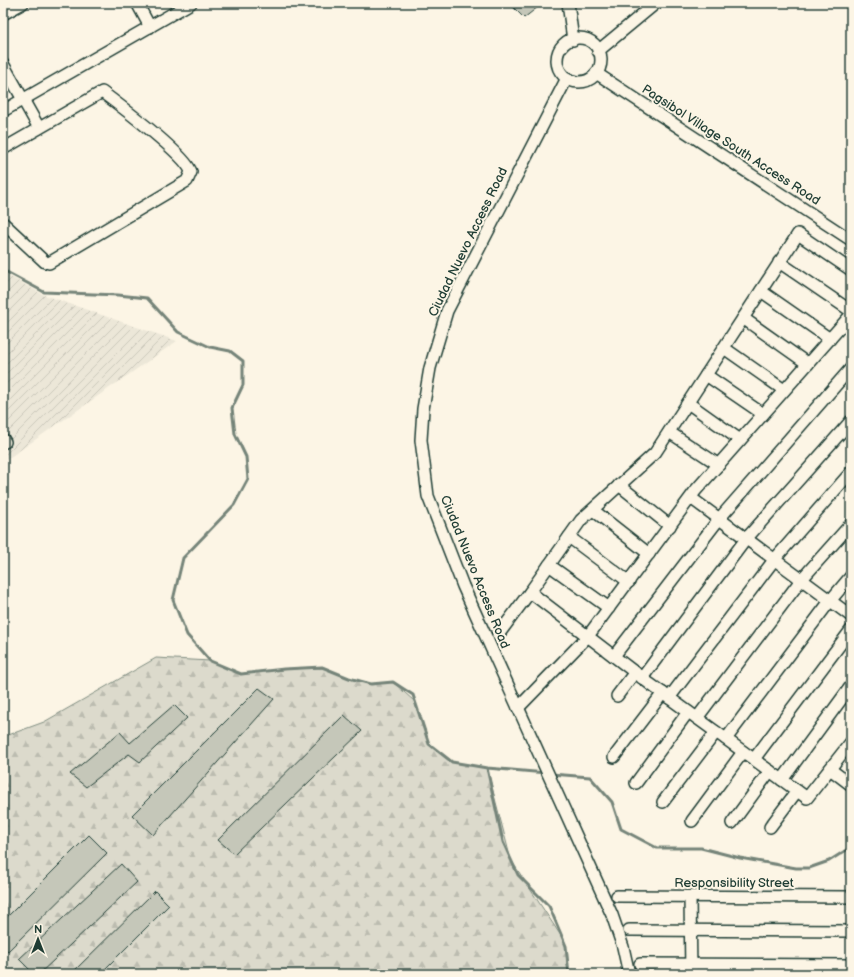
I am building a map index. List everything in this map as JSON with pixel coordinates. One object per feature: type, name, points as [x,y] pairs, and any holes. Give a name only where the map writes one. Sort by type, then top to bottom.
[{"type":"street","points":[[3,14],[23,3]]},
{"type":"street","points":[[137,3],[150,27]]},
{"type":"street","points":[[3,111],[191,3]]},
{"type":"street","points":[[568,3],[572,40]]},
{"type":"street","points":[[598,51],[656,3]]},
{"type":"street","points":[[572,40],[585,40],[592,44],[598,51],[600,61],[596,73],[591,78],[581,82],[566,78],[560,71],[557,56],[561,47],[572,40]]},
{"type":"street","points":[[3,64],[39,128]]},
{"type":"street","name":"Pagsibol Village South Access Road","points":[[596,73],[851,240]]},
{"type":"street","name":"Ciudad Nuevo Access Road","points":[[566,78],[448,311],[430,368],[423,409],[421,440],[428,496],[462,586],[612,915],[623,946],[628,974]]},
{"type":"street","points":[[3,149],[102,92],[147,127],[182,160],[190,170],[191,176],[187,181],[49,263],[45,262],[3,223]]},
{"type":"street","points":[[498,634],[581,520],[655,453],[798,234],[851,270]]},
{"type":"street","points":[[779,262],[851,311]]},
{"type":"street","points":[[760,291],[830,339]]},
{"type":"street","points":[[518,708],[588,636],[691,498],[719,464],[851,315]]},
{"type":"street","points":[[743,318],[808,364]]},
{"type":"street","points":[[724,348],[784,390]]},
{"type":"street","points":[[614,656],[719,519],[851,368]]},
{"type":"street","points":[[706,375],[763,414]]},
{"type":"street","points":[[688,403],[740,440]]},
{"type":"street","points":[[617,696],[638,675],[746,539],[851,421]]},
{"type":"street","points":[[669,432],[719,464]]},
{"type":"street","points":[[614,757],[666,696],[774,560],[851,472]]},
{"type":"street","points":[[619,486],[670,526]]},
{"type":"street","points":[[691,498],[851,616]]},
{"type":"street","points":[[592,510],[649,554]]},
{"type":"street","points":[[636,783],[693,715],[801,580],[851,524]]},
{"type":"street","points":[[569,537],[629,582]]},
{"type":"street","points":[[549,565],[610,608]]},
{"type":"street","points":[[726,739],[830,601],[851,576]]},
{"type":"street","points":[[530,592],[666,696],[807,798],[851,742]]},
{"type":"street","points":[[754,759],[851,630]]},
{"type":"street","points":[[782,780],[851,686]]},
{"type":"street","points":[[664,802],[716,732]]},
{"type":"street","points":[[692,821],[743,752]]},
{"type":"street","points":[[830,769],[851,785]]},
{"type":"street","points":[[732,823],[770,771]]},
{"type":"street","points":[[770,827],[797,791]]},
{"type":"street","name":"Responsibility Street","points":[[617,896],[851,897]]},
{"type":"street","points":[[690,897],[690,969]]},
{"type":"street","points":[[629,930],[851,931]]},
{"type":"street","points":[[640,964],[690,969],[851,965]]},
{"type":"shaded area","points":[[3,273],[44,295],[177,341],[3,462]]},
{"type":"green space","points":[[156,658],[210,661],[241,674],[283,669],[324,668],[350,679],[370,684],[393,682],[414,701],[429,744],[452,762],[487,768],[511,860],[565,942],[568,974],[3,974],[3,737],[44,722]]},
{"type":"building","points":[[509,3],[543,3],[524,18]]},
{"type":"building","points":[[259,688],[274,699],[153,835],[132,815]]},
{"type":"building","points":[[174,705],[187,718],[140,762],[129,754],[86,787],[70,774],[120,732],[130,743]]},
{"type":"building","points":[[344,715],[362,731],[234,854],[218,840]]},
{"type":"building","points":[[89,835],[107,853],[8,951],[3,947],[3,921]]},
{"type":"building","points":[[121,864],[137,882],[39,974],[34,974],[19,959]]},
{"type":"building","points":[[155,891],[169,905],[100,974],[71,974]]},
{"type":"waterway","points":[[3,270],[44,292],[118,295],[147,298],[178,332],[210,347],[230,351],[243,361],[243,385],[232,408],[235,434],[246,457],[248,479],[234,505],[183,558],[173,600],[187,635],[210,661],[241,674],[284,669],[322,667],[349,678],[371,684],[393,682],[413,695],[429,744],[452,762],[487,768],[546,773]]},
{"type":"waterway","points":[[487,768],[503,842],[518,875],[549,906],[566,946],[569,974]]},
{"type":"waterway","points":[[551,774],[590,777],[612,802],[621,829],[657,848],[701,848],[740,858],[796,868],[809,868],[829,861],[848,849],[851,845]]}]
